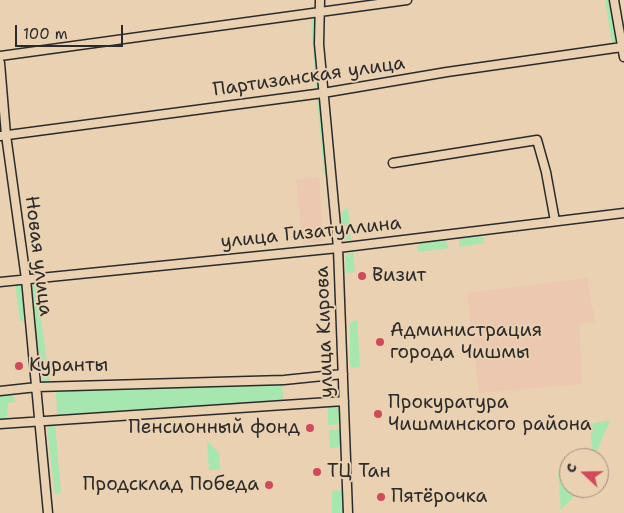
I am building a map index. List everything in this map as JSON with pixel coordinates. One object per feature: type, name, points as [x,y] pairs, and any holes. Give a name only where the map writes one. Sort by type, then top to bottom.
[{"type":"street","name":"улица Кирова","points":[[320,0],[319,44],[338,248],[348,513]]},
{"type":"street","points":[[0,56],[407,0]]},
{"type":"street","points":[[614,0],[624,57]]},
{"type":"street","name":"Партизанская улица","points":[[3,136],[324,93],[446,72],[622,47]]},
{"type":"street","name":"Новая улица","points":[[0,63],[3,136],[26,279],[48,513]]},
{"type":"street","points":[[393,163],[537,140],[546,172],[555,221]]},
{"type":"street","name":"улица Гизатуллина","points":[[0,282],[338,248],[624,213]]},
{"type":"street","points":[[0,391],[37,388],[284,380],[343,374]]},
{"type":"street","points":[[0,424],[344,401]]},
{"type":"shaded area","points":[[319,177],[324,241],[303,244],[296,180]]},
{"type":"shaded area","points":[[587,278],[595,321],[579,325],[582,384],[479,393],[467,293]]},
{"type":"green space","points":[[605,0],[609,0],[616,44],[612,44]]},
{"type":"green space","points":[[311,19],[315,21],[318,90],[316,89]]},
{"type":"green space","points":[[317,99],[321,102],[327,172],[324,173]]},
{"type":"green space","points":[[348,207],[351,241],[344,239],[341,212]]},
{"type":"green space","points":[[480,236],[483,238],[484,243],[459,247],[459,239]]},
{"type":"green space","points":[[445,240],[449,248],[418,252],[417,247],[420,243]]},
{"type":"green space","points":[[353,252],[355,272],[346,273],[345,255]]},
{"type":"green space","points":[[36,282],[50,385],[44,385],[43,382],[30,289],[32,284]]},
{"type":"green space","points":[[15,283],[22,285],[26,320],[20,321]]},
{"type":"green space","points":[[357,320],[360,367],[352,368],[350,364],[350,323]]},
{"type":"green space","points":[[282,381],[283,401],[57,415],[56,391]]},
{"type":"green space","points":[[12,395],[16,402],[8,403],[7,419],[0,419],[0,396]]},
{"type":"green space","points":[[328,406],[337,406],[341,409],[342,424],[328,425]]},
{"type":"green space","points":[[610,420],[598,448],[592,448],[590,424]]},
{"type":"green space","points":[[51,424],[55,424],[61,493],[55,494],[47,429]]},
{"type":"green space","points":[[329,430],[342,430],[342,447],[330,448]]},
{"type":"green space","points":[[207,441],[219,453],[220,469],[209,470]]},
{"type":"green space","points":[[341,490],[344,493],[345,513],[332,513],[332,491]]},
{"type":"green space","points":[[560,498],[572,498],[561,510]]},
{"type":"place","name":"Визит","points":[[362,276]]},
{"type":"place","name":"Администрация города Чишмы","points":[[380,342]]},
{"type":"place","name":"Куранты","points":[[19,366]]},
{"type":"place","name":"Прокуратура Чишминского района","points":[[378,414]]},
{"type":"place","name":"Пенсионный фонд","points":[[310,428]]},
{"type":"place","name":"ТЦ Тан","points":[[317,472]]},
{"type":"place","name":"Продсклад Победа","points":[[269,485]]},
{"type":"place","name":"Пятёрочка","points":[[381,497]]}]
